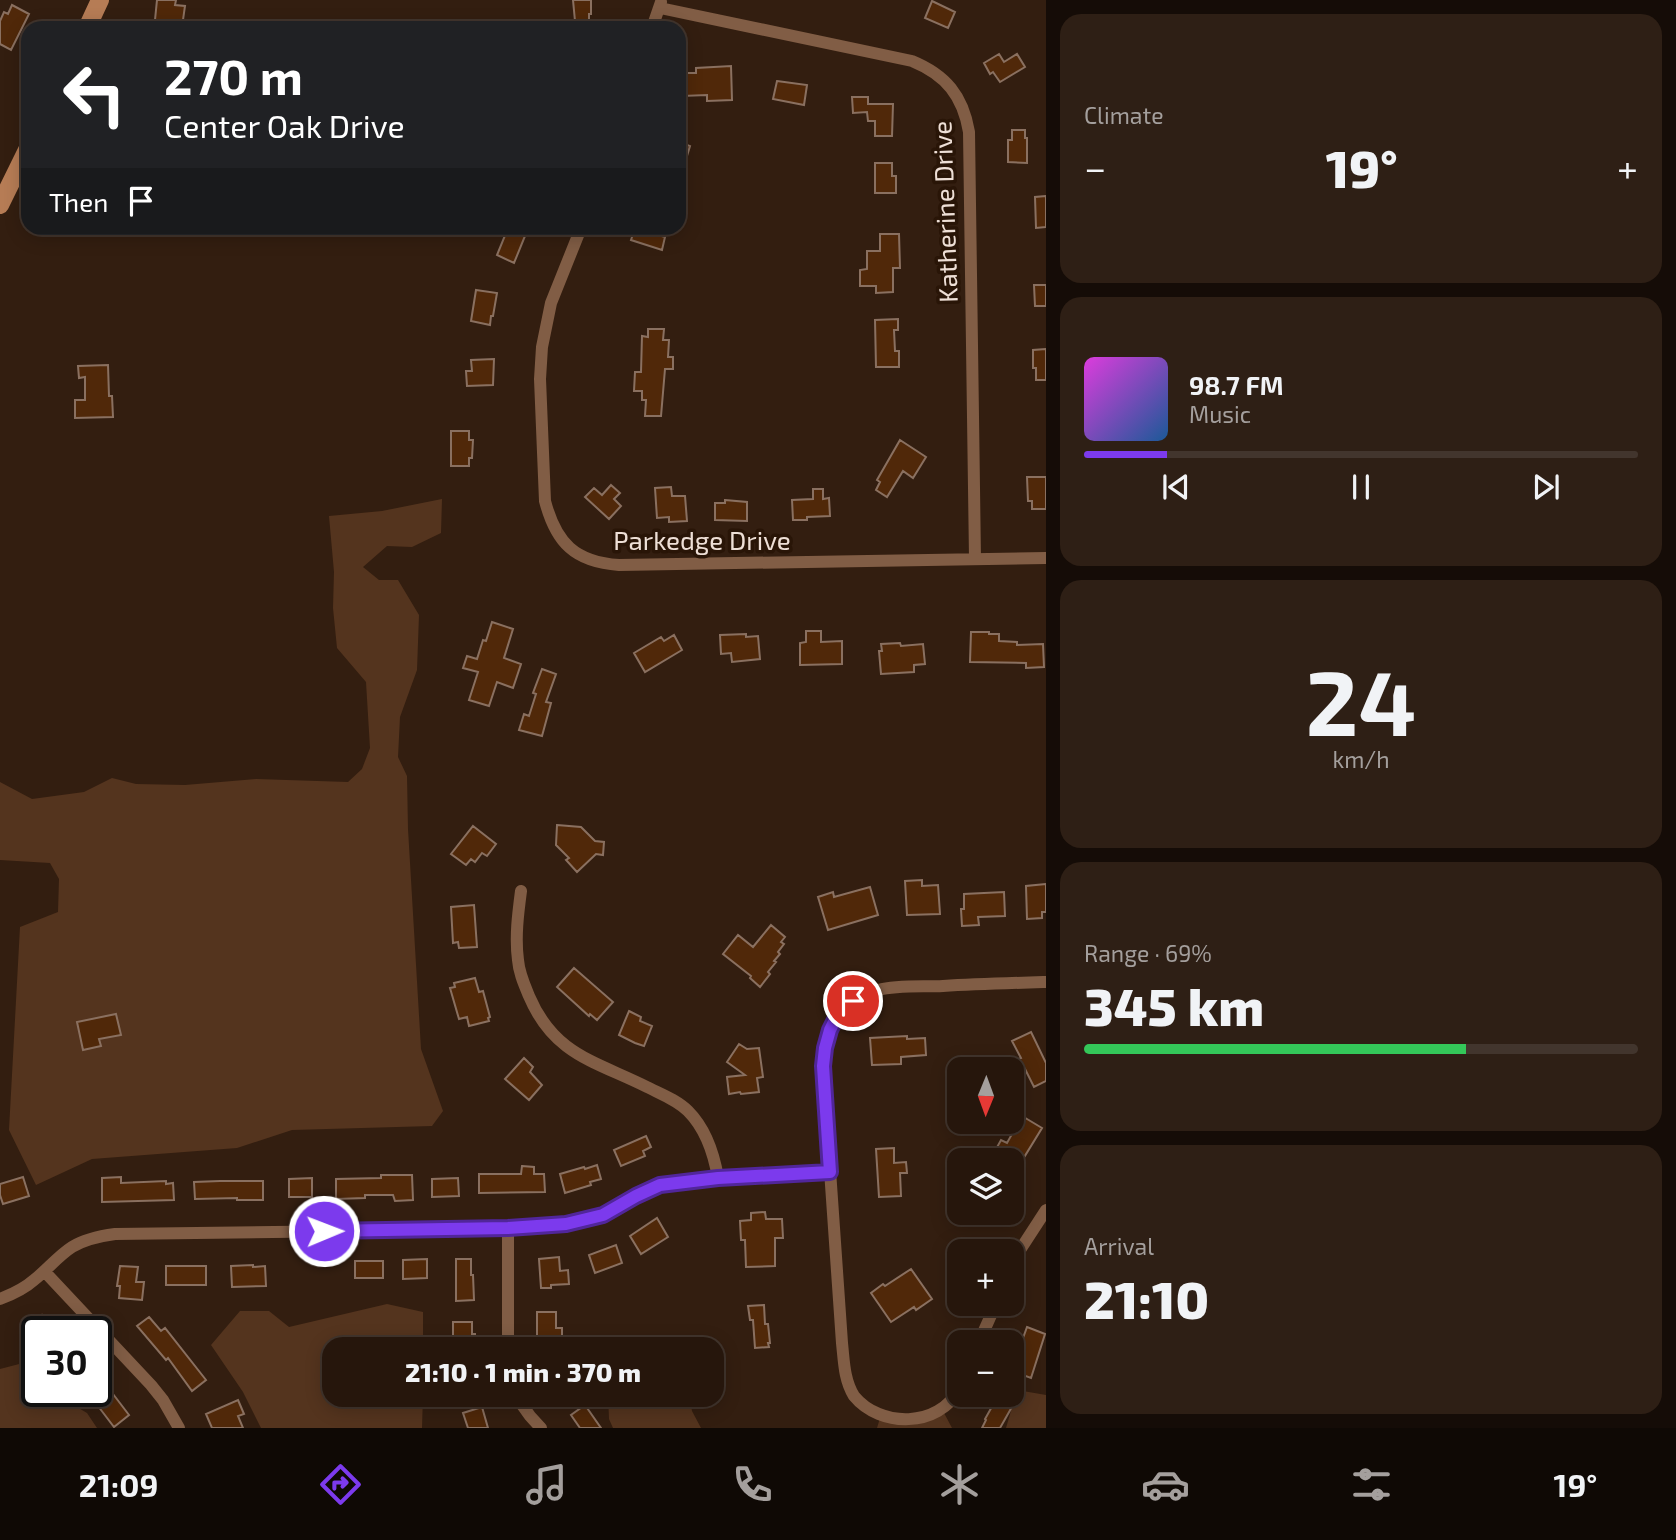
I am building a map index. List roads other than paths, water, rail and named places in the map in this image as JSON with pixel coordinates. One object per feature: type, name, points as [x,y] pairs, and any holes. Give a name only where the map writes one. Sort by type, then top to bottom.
[{"type":"street","points":[[90,21],[100,0]]},
{"type":"street","points":[[655,21],[661,4]]},
{"type":"street","name":"Katherine Drive","points":[[661,4],[912,61],[936,74],[956,94],[967,117],[969,132],[975,559]]},
{"type":"street","points":[[0,205],[21,162]]},
{"type":"street","name":"Parkedge Drive","points":[[578,235],[551,303],[542,347],[540,379],[545,501],[555,530],[573,551],[588,560],[619,565],[1046,558]]},
{"type":"street","points":[[521,891],[516,932],[520,974],[542,1023],[573,1052],[586,1060],[654,1090],[688,1111],[710,1145],[718,1178]]},
{"type":"street","points":[[947,1406],[935,1417],[915,1422],[891,1422],[871,1413],[856,1399],[847,1378],[830,1172],[823,1066],[825,1048],[835,1020],[853,1001],[866,994],[886,989],[1046,982]]},
{"type":"street","points":[[0,1299],[24,1287],[76,1245],[100,1236],[508,1228],[579,1222],[603,1215],[660,1185],[718,1178],[830,1172]]},
{"type":"street","points":[[1024,1245],[1046,1210]]},
{"type":"street","points":[[508,1228],[508,1337]]},
{"type":"street","points":[[44,1271],[151,1385],[179,1428]]},
{"type":"street","points":[[524,1407],[541,1428]]}]
